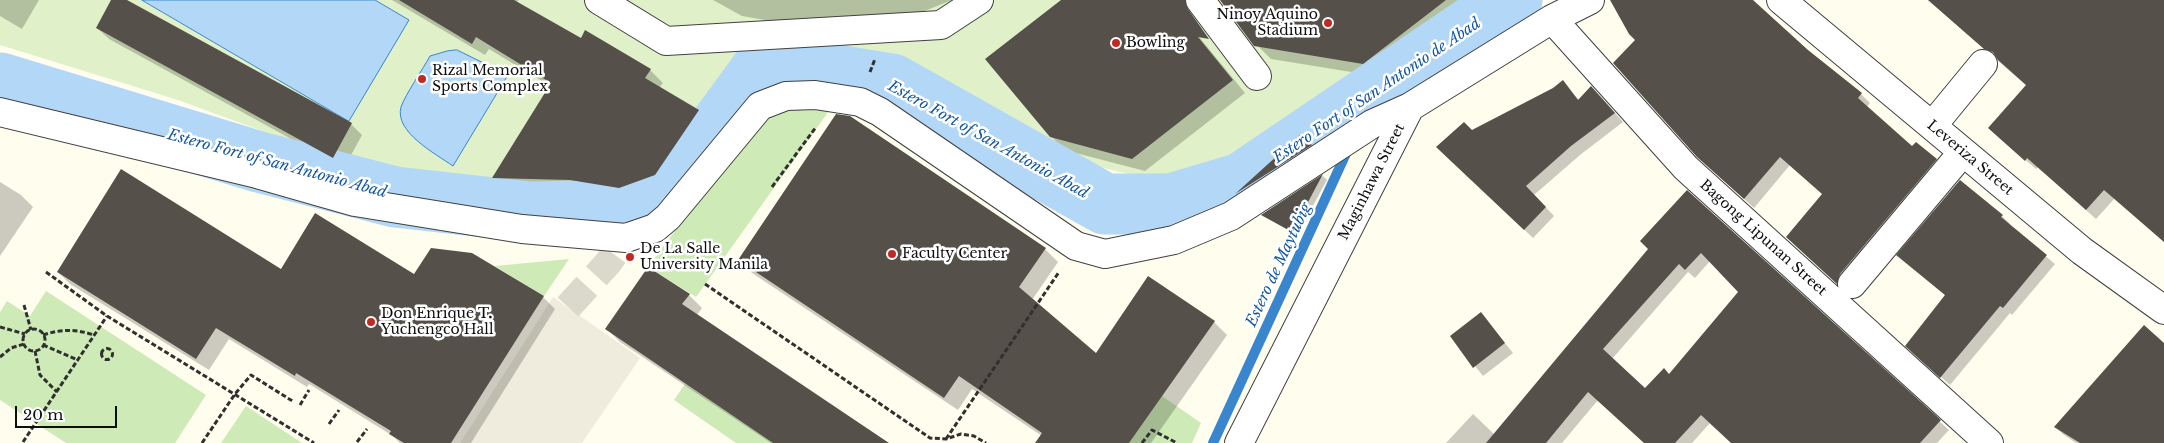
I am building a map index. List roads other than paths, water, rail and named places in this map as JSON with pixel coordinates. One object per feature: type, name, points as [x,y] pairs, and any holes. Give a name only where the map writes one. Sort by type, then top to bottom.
[{"type":"street","points":[[599,0],[666,41],[942,25],[979,0]]},
{"type":"street","points":[[1200,0],[1256,76]]},
{"type":"street","name":"Maginhawa Street","points":[[1239,443],[1410,107],[1552,19],[1590,0]]},
{"type":"street","name":"Leveriza Street","points":[[1781,0],[2082,251],[2164,310]]},
{"type":"street","name":"Bagong Lipunan Street","points":[[1552,19],[1686,168],[1989,443]]},
{"type":"street","points":[[1932,126],[1983,64]]},
{"type":"street","points":[[0,112],[257,174],[355,202],[522,229],[626,238],[655,228],[668,217],[760,106],[786,96],[815,95],[860,102],[880,112],[1076,246],[1105,254],[1174,240],[1230,216],[1372,124],[1410,107]]},
{"type":"street","points":[[1852,284],[1963,152]]},
{"type":"water","points":[[142,0],[375,0],[409,20],[349,121]]},
{"type":"water","points":[[457,50],[508,75],[453,166],[427,149],[410,133],[404,125],[401,107],[430,56]]},
{"type":"waterway","name":"Estero Fort of San Antonio Abad","points":[[0,83],[259,162],[395,197],[530,212],[617,210],[641,205],[678,176],[721,125],[762,69],[805,70],[892,84],[1105,204],[1171,204],[1242,183],[1512,0]]},
{"type":"waterway","name":"Estero de Maytubig","points":[[1357,126],[1367,97]]},
{"type":"waterway","name":"Estero de Maytubig","points":[[1213,443],[1349,147]]},
{"type":"tunnel","points":[[568,307],[608,263],[626,238]]},
{"type":"place","name":"Ninoy Aquino Stadium","points":[[1328,23]]},
{"type":"place","name":"Bowling","points":[[1116,43]]},
{"type":"place","name":"Rizal Memorial Sports Complex","points":[[422,79]]},
{"type":"place","name":"Faculty Center","points":[[892,254]]},
{"type":"place","name":"De La Salle University Manila","points":[[630,257]]},
{"type":"place","name":"Don Enrique T. Yuchengco Hall","points":[[371,322]]},
{"type":"water label","name":"Estero Fort of San Antonio de Abad","points":[[1377,91]]}]
